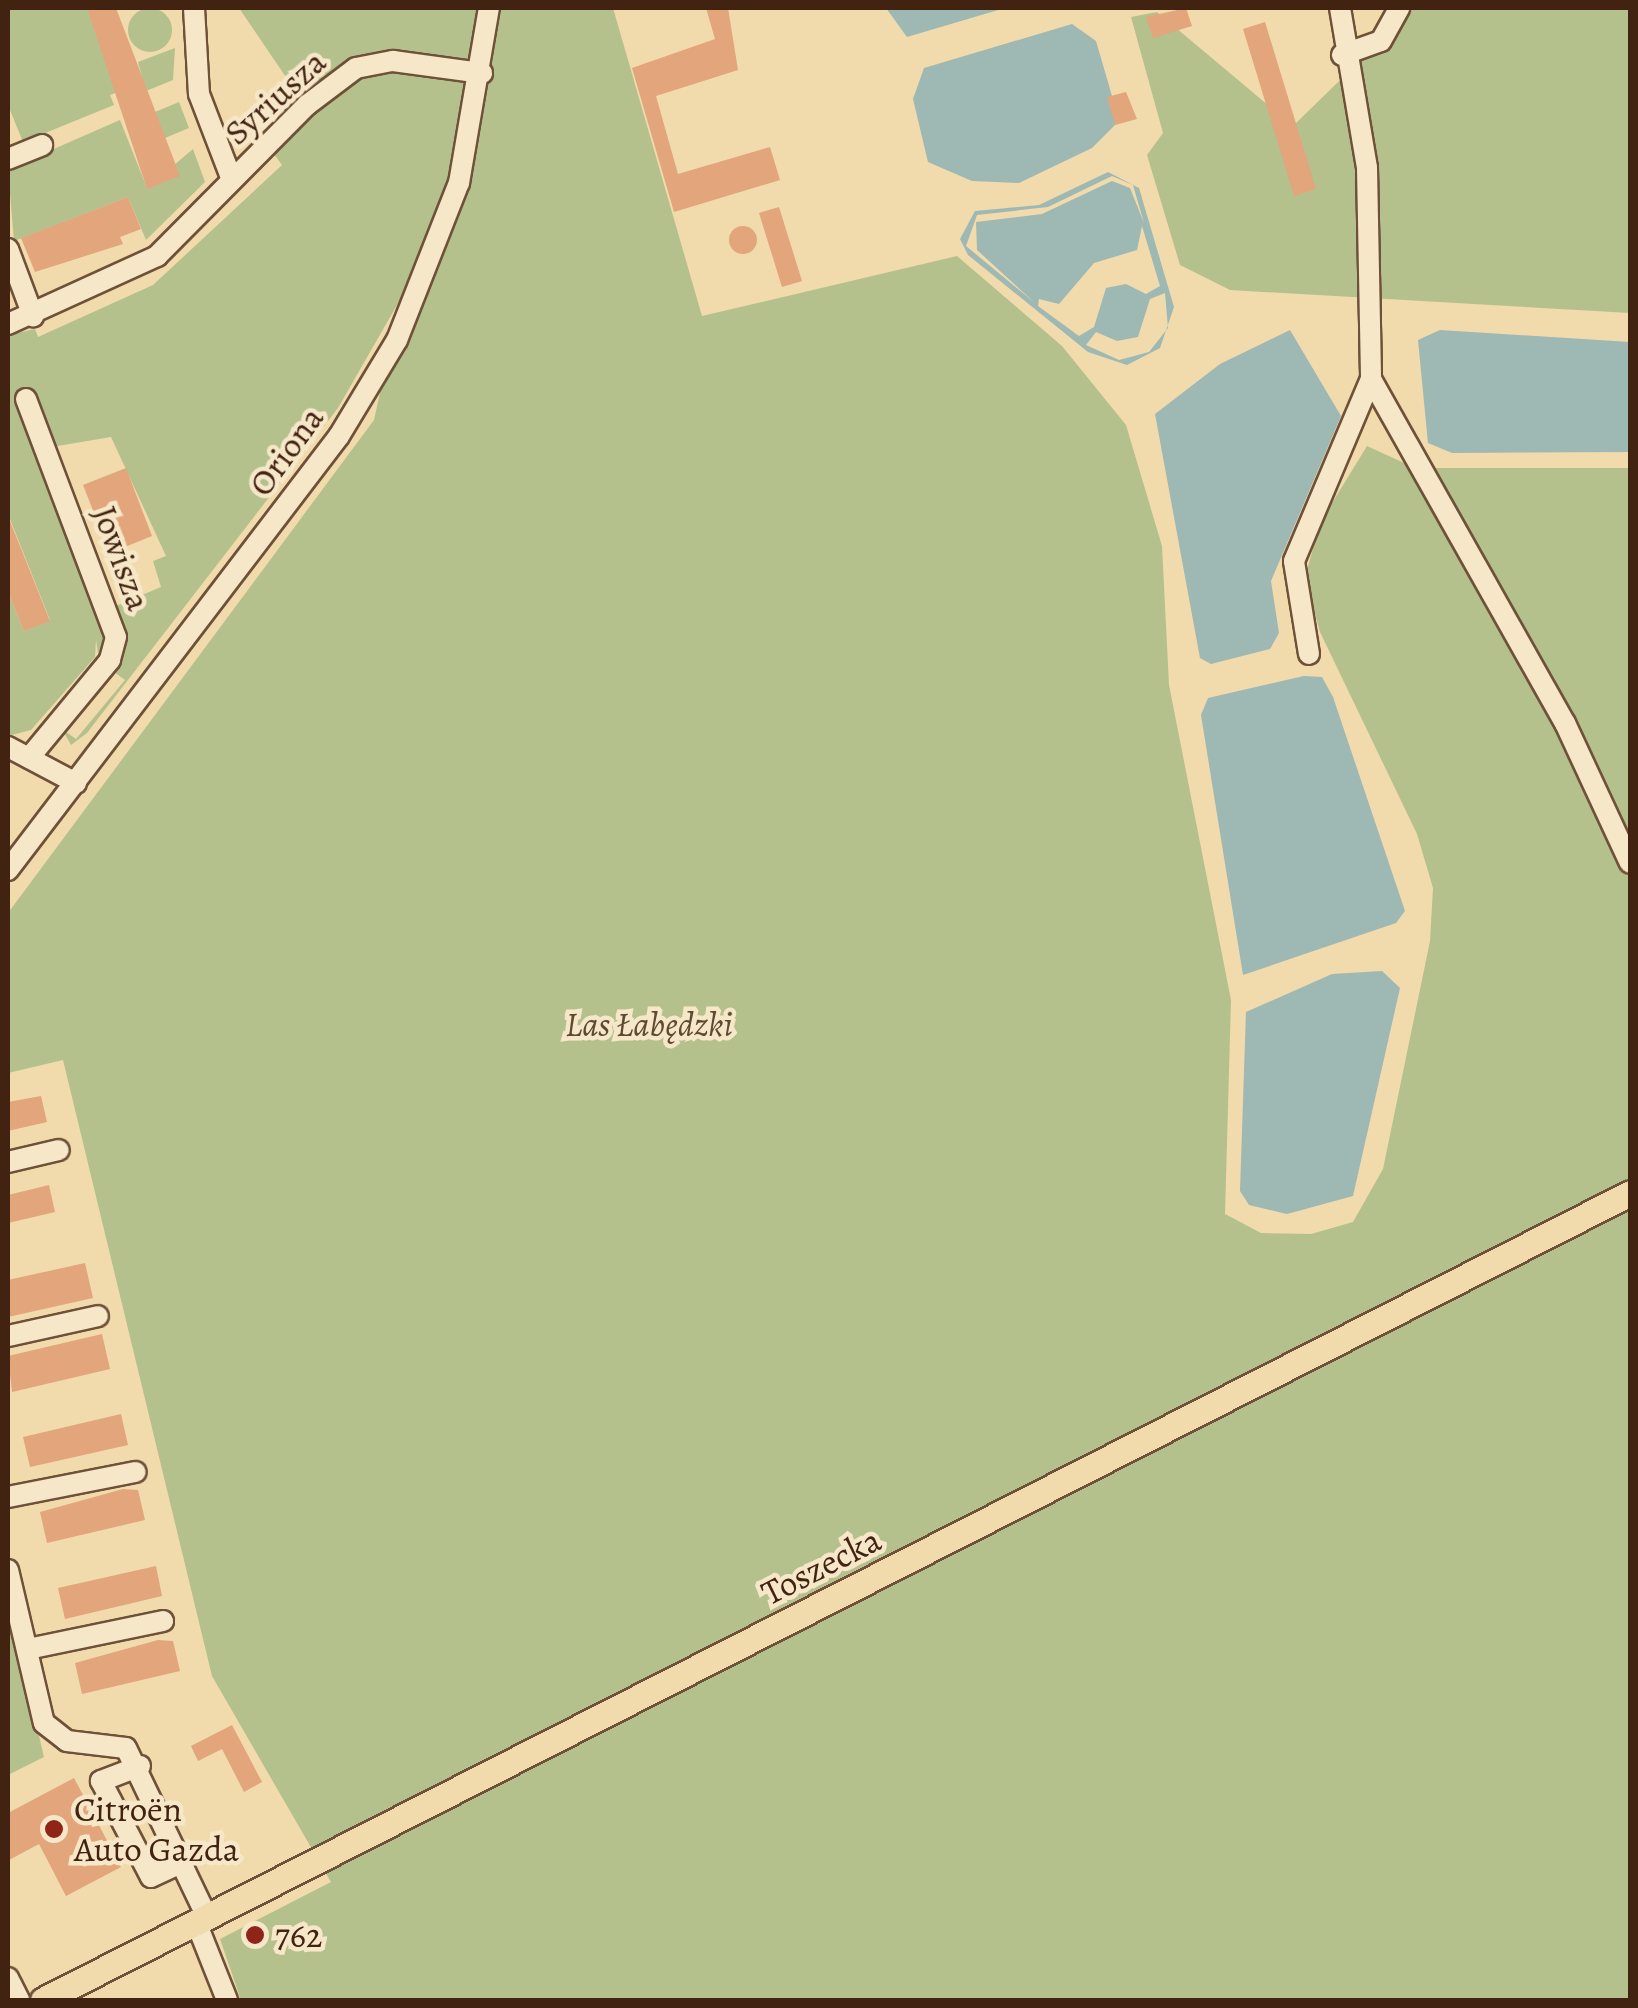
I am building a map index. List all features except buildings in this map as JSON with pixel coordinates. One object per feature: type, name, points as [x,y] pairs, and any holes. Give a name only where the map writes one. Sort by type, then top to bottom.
[{"type":"main road","name":"Toszecka","points":[[43,2000],[1630,1193]]},
{"type":"street","name":"Syriusza","points":[[194,8],[199,94],[232,180]]},
{"type":"street","name":"Oriona","points":[[8,870],[378,374],[440,244],[482,73],[489,8]]},
{"type":"street","points":[[1310,654],[1294,562],[1371,379],[1367,168],[1342,55],[1340,8]]},
{"type":"street","points":[[1342,55],[1380,42],[1398,8]]},
{"type":"street","name":"Syriusza","points":[[8,324],[33,316],[157,256],[232,180],[356,68],[393,62],[482,73]]},
{"type":"street","points":[[8,159],[42,144]]},
{"type":"street","points":[[8,250],[33,316]]},
{"type":"street","points":[[1371,379],[1564,724],[1630,863]]},
{"type":"street","name":"Jowisza","points":[[26,398],[116,637],[110,660],[29,758]]},
{"type":"street","points":[[8,748],[76,782]]},
{"type":"street","points":[[8,1162],[58,1150]]},
{"type":"street","points":[[8,1336],[98,1316]]},
{"type":"street","points":[[8,1498],[136,1472]]},
{"type":"street","points":[[8,1570],[51,1732],[74,1743],[121,1744],[140,1766],[183,1862],[228,2000]]},
{"type":"street","points":[[28,1650],[163,1621]]},
{"type":"street","points":[[140,1766],[101,1781],[151,1876],[183,1862]]},
{"type":"street","points":[[8,1978],[19,2000]]},
{"type":"green space","points":[[8,8],[87,8],[120,91],[110,95],[114,105],[23,142],[8,105]]},
{"type":"green space","points":[[150,8],[165,15],[172,30],[165,45],[150,52],[135,45],[128,30],[135,15]]},
{"type":"green space","name":"Las Łabędzki","points":[[239,8],[613,8],[702,316],[957,256],[1062,346],[1126,425],[1162,546],[1169,685],[1231,1000],[1225,1214],[1261,1233],[1311,1234],[1353,1222],[1383,1169],[1430,941],[1433,888],[1417,834],[1320,632],[1305,577],[1321,521],[1367,446],[1415,468],[1630,468],[1630,2000],[241,2000],[220,1939],[331,1882],[212,1676],[63,1060],[8,1073],[8,913],[374,420],[401,298],[338,408],[87,733],[71,745],[62,729],[76,739],[125,680],[114,672],[127,641],[116,606],[161,587],[153,561],[166,556],[111,437],[34,450],[108,642],[99,660],[96,640],[95,657],[31,730],[8,736],[8,592],[24,631],[50,620],[8,514],[8,335],[35,329],[38,337],[153,285],[282,165],[274,154],[313,117]]},
{"type":"green space","points":[[1414,8],[1630,8],[1630,313],[1230,290],[1180,265],[1147,155],[1163,133],[1131,17],[1157,12],[1293,126]]},
{"type":"green space","points":[[175,48],[173,80],[146,91],[138,62]]},
{"type":"green space","points":[[179,102],[189,128],[165,138],[155,112]]},
{"type":"green space","points":[[120,120],[147,188],[193,149],[205,182],[146,240],[128,197],[14,241],[8,169]]},
{"type":"green space","points":[[8,1605],[44,1757],[8,1775]]},
{"type":"water","points":[[886,8],[1005,8],[907,37]]},
{"type":"water","points":[[1072,24],[1096,41],[1112,96],[1115,125],[1092,148],[1019,183],[972,181],[928,162],[913,99],[924,68]]},
{"type":"water","points":[[1108,172],[1139,188],[1174,307],[1168,325],[1165,293],[1150,299],[1138,337],[1117,341],[1096,332],[1086,345],[1119,360],[1149,352],[1166,331],[1160,348],[1127,365],[1088,352],[968,255],[960,239],[975,211],[1039,205]],"holes":[[[1112,176],[1133,185],[1144,223],[1130,188],[1112,181],[1042,214],[976,222],[977,250],[1035,303],[966,246],[977,215],[1048,207]],[[1142,226],[1160,286],[1146,294],[1126,284],[1106,288],[1094,327],[1079,336],[1038,306],[1039,299],[1059,304],[1094,263],[1137,250]]]},
{"type":"water","points":[[1290,330],[1341,416],[1271,581],[1279,633],[1270,649],[1211,664],[1200,658],[1155,414],[1220,364]]},
{"type":"water","points":[[1440,330],[1630,342],[1630,452],[1452,453],[1428,443],[1418,340]]},
{"type":"water","points":[[1304,676],[1322,677],[1333,697],[1405,911],[1396,923],[1243,975],[1201,715],[1208,698]]},
{"type":"water","points":[[1382,971],[1400,988],[1353,1196],[1287,1214],[1249,1205],[1240,1191],[1246,1012],[1332,974]]},
{"type":"place","name":"Citroën Auto Gazda","points":[[54,1829]]},
{"type":"place","name":"762","points":[[255,1935]]}]
